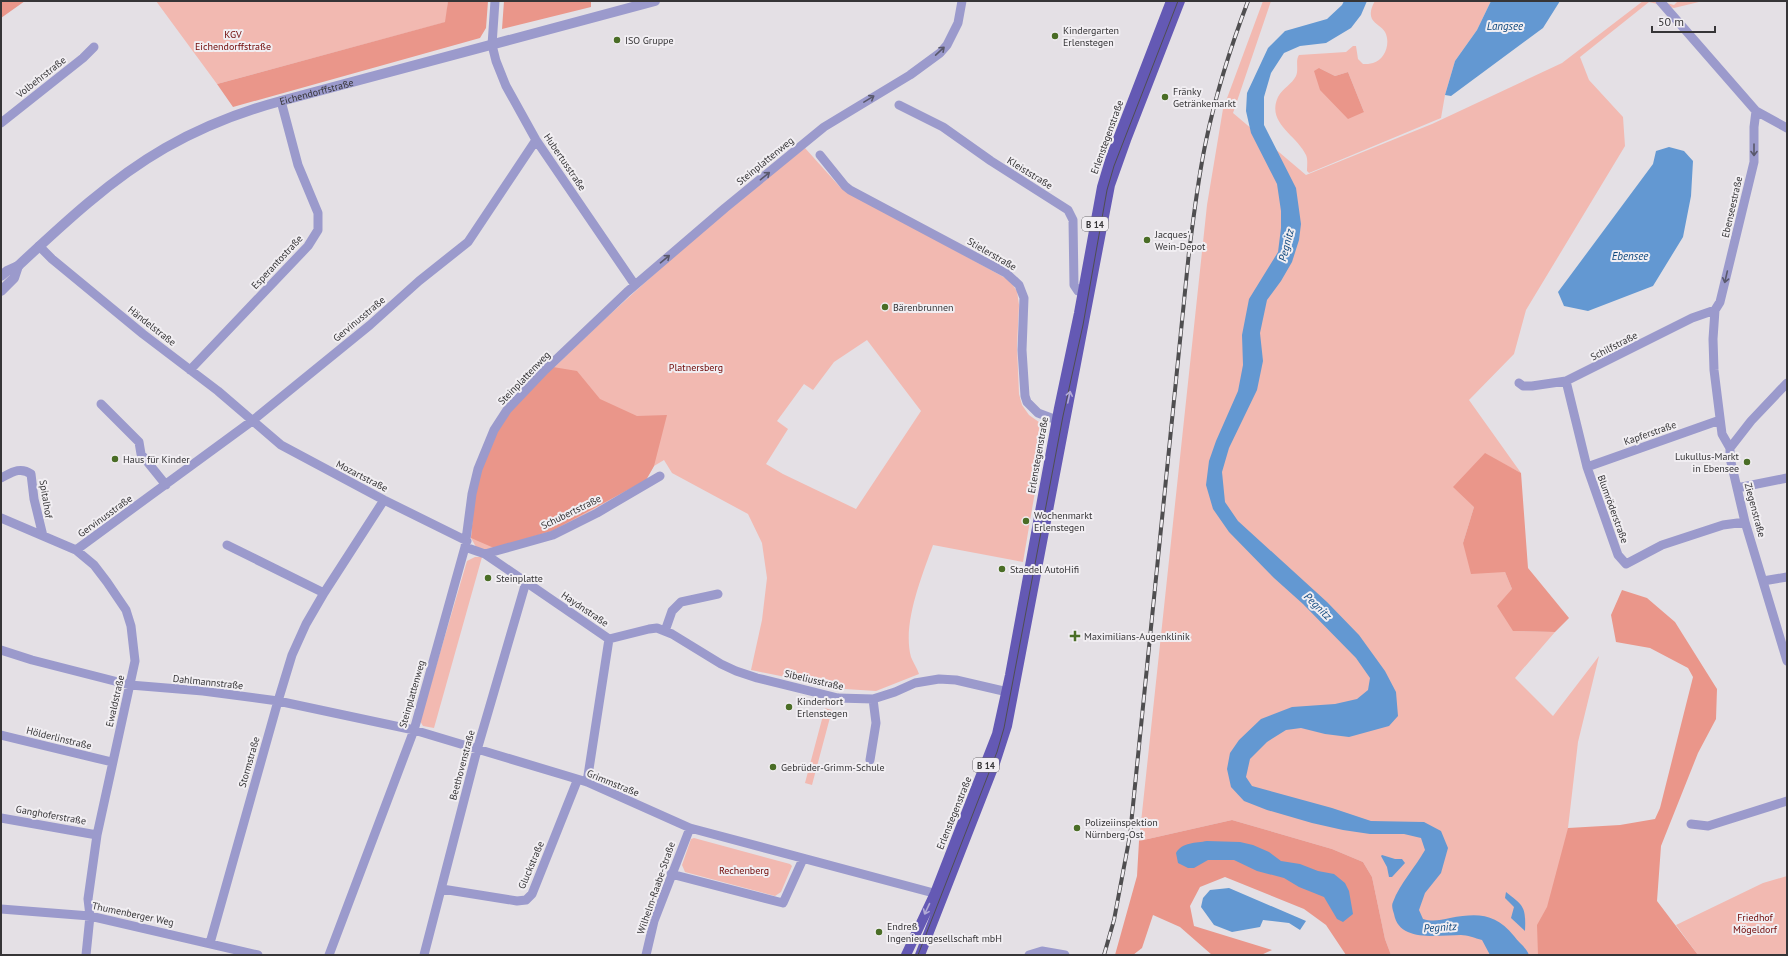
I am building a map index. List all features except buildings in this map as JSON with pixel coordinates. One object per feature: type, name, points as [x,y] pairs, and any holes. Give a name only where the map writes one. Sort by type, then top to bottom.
[{"type":"main road","name":"Erlenstegenstraße","points":[[1087,293],[1098,208],[1109,164],[1171,1]]},
{"type":"main road","name":"Erlenstegenstraße","points":[[906,955],[938,894],[996,760],[1007,726],[1010,692],[1060,422],[1107,200],[1115,169],[1180,1]]},
{"type":"main road","name":"Erlenstegenstraße","points":[[920,955],[938,894]]},
{"type":"street","name":"Hubertusstraße","points":[[495,1],[492,45],[496,61],[506,86],[536,140],[635,285]]},
{"type":"street","name":"Eichendorffstraße","points":[[1,276],[7,271],[18,266],[79,210],[108,187],[164,148],[222,120],[281,101],[655,1]]},
{"type":"street","name":"Steinplattenweg","points":[[329,955],[414,730],[466,544],[472,494],[478,469],[494,430],[507,410],[635,285],[725,208],[824,127],[910,75],[940,53],[947,45],[958,23],[962,1]]},
{"type":"street","points":[[1660,1],[1756,111],[1787,128]]},
{"type":"street","name":"Volbehrstraße","points":[[1,123],[84,58],[94,47]]},
{"type":"street","name":"Esperantostraße","points":[[190,370],[308,246],[318,230],[318,213],[298,165],[281,101]]},
{"type":"street","name":"Kleiststraße","points":[[899,104],[943,127],[991,161],[1068,210],[1073,220],[1073,282],[1076,289],[1087,293]]},
{"type":"street","name":"Ebenseestraße","points":[[1730,448],[1722,434],[1714,370],[1716,310],[1720,302],[1754,162],[1754,127],[1756,111]]},
{"type":"street","name":"Gervinusstraße","points":[[76,550],[252,421],[370,325],[419,281],[468,242],[536,140]]},
{"type":"street","name":"Stielerstraße","points":[[820,155],[850,190],[1006,273],[1019,285],[1024,298],[1022,350],[1025,396],[1027,402],[1034,411],[1060,422]]},
{"type":"street","name":"Händelstraße","points":[[39,246],[52,259],[143,334],[218,391],[252,421]]},
{"type":"street","name":"Eichendorffstraße","points":[[1,291],[14,278],[18,266]]},
{"type":"street","name":"Schilfstraße","points":[[1519,383],[1523,386],[1528,386],[1566,381],[1692,318],[1716,310]]},
{"type":"street","name":"Blumröderstraße","points":[[1566,381],[1587,467],[1618,555],[1626,564],[1662,545],[1723,525],[1746,522]]},
{"type":"street","points":[[1730,448],[1751,421],[1787,383]]},
{"type":"street","points":[[101,404],[139,442],[141,454],[166,485]]},
{"type":"street","name":"Kapferstraße","points":[[1587,467],[1720,420]]},
{"type":"street","name":"Mozartstraße","points":[[252,421],[287,448],[466,544]]},
{"type":"street","name":"Ziegenstraße","points":[[1730,448],[1730,458],[1746,522],[1787,661]]},
{"type":"street","name":"Spitalhof","points":[[1,478],[19,470],[24,470],[30,474],[34,499],[43,536]]},
{"type":"street","name":"Schubertstraße","points":[[485,554],[553,535],[597,513],[660,476]]},
{"type":"street","points":[[1737,488],[1787,478]]},
{"type":"street","name":"Stormstraße","points":[[210,943],[292,655],[306,624],[324,593],[384,500]]},
{"type":"street","name":"Ewaldstraße","points":[[1,518],[76,550],[94,565],[107,582],[126,610],[131,626],[135,661],[97,835],[88,899],[90,916],[86,955]]},
{"type":"street","name":"Haydnstraße","points":[[466,544],[485,554],[609,639],[587,782]]},
{"type":"street","points":[[227,545],[324,593]]},
{"type":"street","points":[[1763,580],[1787,577]]},
{"type":"street","name":"Beethovenstraße","points":[[424,955],[477,750],[526,582]]},
{"type":"street","points":[[665,631],[672,611],[681,602],[718,594]]},
{"type":"street","name":"Sibeliusstraße","points":[[609,639],[649,628],[665,631],[681,638],[721,664],[749,675],[838,698],[873,699],[895,692],[915,682],[930,679],[956,680],[1010,692]]},
{"type":"street","name":"Dahlmannstraße","points":[[1,650],[32,660],[130,686],[203,691],[278,701],[414,730]]},
{"type":"street","points":[[870,760],[876,723],[873,699]]},
{"type":"street","name":"Grimmstraße","points":[[414,730],[587,782],[690,828],[938,894]]},
{"type":"street","name":"Hölderlinstraße","points":[[1,735],[112,762]]},
{"type":"street","name":"Gluckstraße","points":[[442,889],[517,901],[526,900],[532,894],[577,780]]},
{"type":"street","points":[[1691,824],[1708,826],[1787,801]]},
{"type":"street","name":"Ganghoferstraße","points":[[1,818],[97,835]]},
{"type":"street","name":"Wilhelm-Raabe-Straße","points":[[646,955],[654,921],[690,828]]},
{"type":"street","points":[[671,874],[783,903],[803,859]]},
{"type":"street","name":"Thumenberger Weg","points":[[1,908],[90,916],[258,955]]},
{"type":"street","points":[[1029,955],[1042,952],[1065,955]]},
{"type":"green space","name":"KGV Eichendorffstraße","points":[[156,1],[448,1],[446,22],[217,84]]},
{"type":"green space","points":[[1263,1],[1271,1],[1233,113],[1306,175],[1432,124],[1562,63],[1643,1],[1658,1],[1674,5],[1678,1],[1703,1],[1674,8],[1649,2],[1580,57],[1589,80],[1623,117],[1625,146],[1526,310],[1514,354],[1469,400],[1521,473],[1485,454],[1474,507],[1463,543],[1505,572],[1512,589],[1513,631],[1555,632],[1515,678],[1553,716],[1599,656],[1578,742],[1568,828],[1572,955],[1391,955],[1385,939],[1372,877],[1363,862],[1332,849],[1232,820],[1139,841],[1207,205],[1223,109]]},
{"type":"green space","points":[[1375,1],[1491,1],[1477,30],[1455,61],[1445,95],[1441,118],[1309,173],[1307,171],[1306,155],[1302,148],[1279,122],[1275,106],[1278,97],[1296,76],[1297,60],[1299,55],[1346,52],[1353,46],[1356,46],[1358,59],[1363,64],[1373,63],[1381,58],[1386,50],[1387,36],[1371,17],[1371,10]],"holes":[[[1319,68],[1335,76],[1348,72],[1364,112]]]},
{"type":"green space","name":"Platnersberg","points":[[805,148],[840,187],[1009,280],[1017,291],[1019,305],[1017,346],[1019,394],[1022,405],[1029,415],[1046,427],[1023,562],[933,545],[914,600],[909,630],[911,657],[919,674],[876,691],[845,689],[751,670],[762,620],[767,578],[762,543],[748,514],[672,473],[664,460],[654,466],[646,480],[552,531],[485,550],[476,547],[471,538],[513,407],[596,327],[682,249]],"holes":[[[867,340],[921,411],[856,509],[783,474],[766,464],[788,429],[777,421],[804,384],[813,390],[834,362]]]},
{"type":"green space","points":[[475,557],[482,557],[434,728],[423,726],[420,721],[467,561]]},
{"type":"green space","points":[[825,708],[832,710],[812,785],[805,783]]},
{"type":"green space","name":"Rechenberg","points":[[694,838],[790,864],[792,866],[781,892],[775,896],[685,872],[682,865],[691,839]]},
{"type":"green space","name":"Friedhof Mögeldorf","points":[[1787,876],[1787,955],[1698,955],[1676,925],[1763,883]]},
{"type":"shaded area","points":[[1,1],[25,1],[1,18]]},
{"type":"shaded area","points":[[448,1],[488,1],[486,28],[480,38],[233,107],[217,84],[445,22]]},
{"type":"shaded area","points":[[504,1],[591,1],[591,7],[502,29]]},
{"type":"shaded area","points":[[1319,68],[1335,76],[1348,72],[1364,112],[1348,119],[1320,90],[1314,71]]},
{"type":"shaded area","points":[[553,367],[577,371],[600,399],[637,416],[667,415],[654,466],[646,480],[552,531],[494,548],[471,538],[475,489],[490,443],[513,407]]},
{"type":"shaded area","points":[[1485,453],[1521,473],[1528,568],[1569,618],[1555,632],[1513,631],[1497,606],[1512,589],[1505,572],[1471,574],[1463,543],[1474,507],[1453,487]]},
{"type":"shaded area","points":[[1622,590],[1647,598],[1675,622],[1717,689],[1716,719],[1698,753],[1661,846],[1657,901],[1698,955],[1538,955],[1537,925],[1547,907],[1568,828],[1620,825],[1655,819],[1660,808],[1693,677],[1688,668],[1650,648],[1616,642],[1611,615]]},
{"type":"shaded area","points":[[1232,820],[1332,849],[1363,862],[1372,877],[1385,939],[1391,955],[1346,955],[1326,925],[1304,909],[1225,877],[1200,887],[1190,906],[1194,926],[1272,950],[1261,955],[1212,955],[1180,927],[1153,915],[1142,948],[1133,955],[1115,955],[1137,876],[1139,841]]},
{"type":"water","name":"Pegnitz","points":[[1344,1],[1367,1],[1361,15],[1351,28],[1326,43],[1300,46],[1284,53],[1271,73],[1264,97],[1264,125],[1296,188],[1301,224],[1299,240],[1292,262],[1281,281],[1267,300],[1260,333],[1263,361],[1257,390],[1229,448],[1222,472],[1225,502],[1238,521],[1327,602],[1359,635],[1385,671],[1396,692],[1398,716],[1389,726],[1349,737],[1325,734],[1301,728],[1286,730],[1267,742],[1250,759],[1246,777],[1252,786],[1332,808],[1371,821],[1424,822],[1441,831],[1448,848],[1441,873],[1425,893],[1419,910],[1423,919],[1436,920],[1469,915],[1485,916],[1507,928],[1529,955],[1490,955],[1482,940],[1461,935],[1421,935],[1403,930],[1397,923],[1392,904],[1400,888],[1425,850],[1421,838],[1404,834],[1370,834],[1343,830],[1267,810],[1244,801],[1231,787],[1227,769],[1230,753],[1239,740],[1261,719],[1292,707],[1335,704],[1357,699],[1368,690],[1370,678],[1356,658],[1229,532],[1213,509],[1206,485],[1209,461],[1238,391],[1243,365],[1242,335],[1249,299],[1278,252],[1281,228],[1281,211],[1277,184],[1251,133],[1246,111],[1247,93],[1268,48],[1285,31],[1327,19],[1342,5]]},
{"type":"water","name":"Langsee","points":[[1491,1],[1560,1],[1543,28],[1451,96],[1445,95],[1455,61],[1477,30]]},
{"type":"water","name":"Ebensee","points":[[1669,147],[1684,151],[1693,161],[1691,196],[1683,237],[1653,286],[1588,311],[1564,306],[1558,292],[1653,164],[1656,151]]},
{"type":"water","points":[[1207,841],[1240,842],[1253,845],[1269,852],[1281,861],[1300,864],[1318,871],[1334,874],[1345,883],[1349,891],[1353,914],[1343,922],[1337,919],[1324,897],[1299,887],[1284,878],[1257,871],[1234,860],[1208,860],[1194,868],[1188,868],[1178,863],[1176,853],[1179,849],[1186,845]]},
{"type":"water","points":[[1381,856],[1395,859],[1402,859],[1405,863],[1392,877],[1389,877],[1387,867]]},
{"type":"water","points":[[1229,888],[1306,921],[1300,930],[1289,923],[1263,920],[1260,927],[1232,932],[1214,925],[1201,907],[1203,898],[1210,890]]},
{"type":"water","points":[[1506,892],[1523,908],[1525,917],[1525,931],[1511,918],[1514,907],[1505,898]]},
{"type":"tram line","points":[[918,955],[997,752],[1004,728],[1063,416],[1083,325],[1107,190],[1114,166],[1178,1]]},
{"type":"railway","points":[[1104,955],[1114,920],[1130,835],[1189,252],[1198,183],[1219,87],[1248,1]]},
{"type":"place","name":"Kindergarten Erlenstegen","points":[[1055,36]]},
{"type":"place","name":"ISO Gruppe","points":[[617,40]]},
{"type":"place","name":"Fränky Getränkemarkt","points":[[1165,97]]},
{"type":"place","name":"Jacques' Wein-Depot","points":[[1147,240]]},
{"type":"place","name":"Bärenbrunnen","points":[[885,307]]},
{"type":"place","name":"Haus für Kinder","points":[[115,459]]},
{"type":"place","name":"Lukullus-Markt in Ebensee","points":[[1747,462]]},
{"type":"place","name":"Wochenmarkt Erlenstegen","points":[[1026,521]]},
{"type":"place","name":"Staedel AutoHifi","points":[[1002,569]]},
{"type":"place","name":"Steinplatte","points":[[488,578]]},
{"type":"place","name":"Maximilians-Augenklinik","points":[[1075,636]]},
{"type":"place","name":"Kinderhort Erlenstegen","points":[[789,707]]},
{"type":"place","name":"Gebrüder-Grimm-Schule","points":[[773,767]]},
{"type":"place","name":"Polizeiinspektion Nürnberg-Ost","points":[[1077,828]]},
{"type":"place","name":"Endreß Ingenieurgesellschaft mbH","points":[[879,932]]}]
